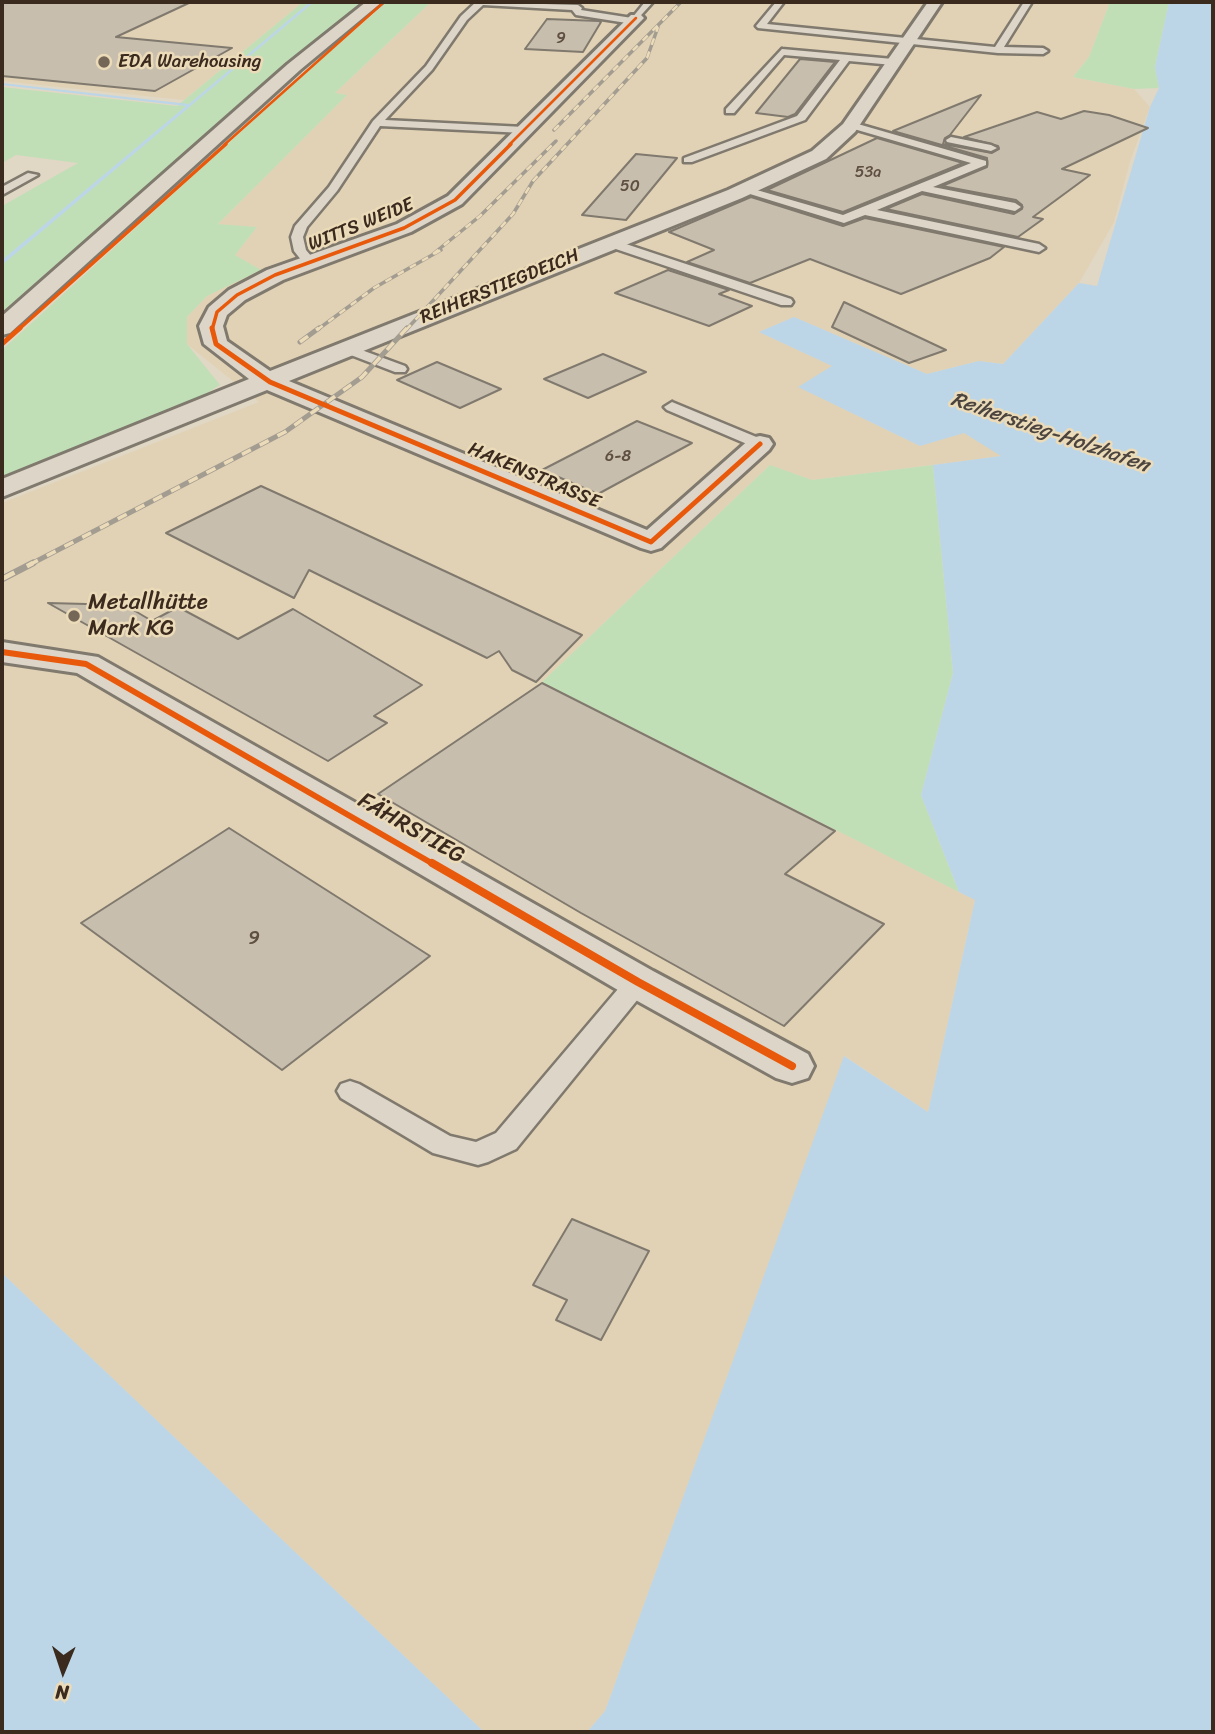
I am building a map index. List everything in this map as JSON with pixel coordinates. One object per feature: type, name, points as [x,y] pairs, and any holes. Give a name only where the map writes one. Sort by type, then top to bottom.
[{"type":"street","points":[[2,328],[295,67],[375,2]]},
{"type":"street","name":"REIHERSTIEGDEICH","points":[[2,489],[743,190],[819,155],[851,125],[935,2]]},
{"type":"street","name":"WITTS WEIDE","points":[[270,382],[216,344],[211,326],[217,312],[237,295],[275,275],[404,228],[455,200],[635,20]]},
{"type":"street","name":"HAKENSTRASSE","points":[[270,382],[651,542],[760,444]]},
{"type":"street","name":"FÄHRSTIEG","points":[[2,652],[86,664],[638,982],[792,1066]]},
{"type":"lane","points":[[310,263],[300,251],[297,237],[300,226],[333,189],[377,123],[429,68],[464,18],[481,2],[581,5]]},
{"type":"lane","name":"WITTS WEIDE","points":[[635,20],[649,2]]},
{"type":"lane","points":[[780,2],[761,26],[998,50],[1043,51]]},
{"type":"lane","points":[[998,50],[1028,2]]},
{"type":"lane","points":[[581,5],[576,12],[635,20]]},
{"type":"lane","points":[[730,111],[782,52],[893,62]]},
{"type":"lane","points":[[688,160],[801,118],[846,58]]},
{"type":"lane","points":[[377,123],[524,130]]},
{"type":"lane","points":[[851,125],[899,129],[991,148]]},
{"type":"lane","points":[[743,190],[844,219],[982,163],[851,125]]},
{"type":"lane","points":[[2,192],[32,175]]},
{"type":"lane","points":[[922,188],[1016,207]]},
{"type":"lane","points":[[865,211],[1039,248]]},
{"type":"lane","points":[[611,243],[786,302]]},
{"type":"lane","points":[[348,349],[400,369]]},
{"type":"lane","points":[[672,407],[760,444]]},
{"type":"lane","points":[[350,1091],[443,1146],[478,1154],[506,1141],[638,982]]},
{"type":"shaded area","points":[[2,2],[303,2],[184,100],[2,81]]},
{"type":"shaded area","points":[[431,2],[1110,2],[1089,57],[1073,77],[1134,89],[1150,107],[1130,161],[1114,222],[1079,283],[1003,364],[979,361],[927,374],[794,317],[759,332],[833,366],[799,387],[920,446],[964,432],[1003,456],[812,480],[769,466],[543,681],[975,900],[928,1112],[845,1056],[605,1711],[587,1732],[483,1731],[2,1273],[2,503],[259,402],[187,344],[187,317],[207,296],[260,270],[234,255],[257,227],[217,225],[345,95],[334,94]]},
{"type":"green space","points":[[303,2],[364,2],[294,58],[2,312],[2,206],[78,163],[16,155],[2,163],[2,87],[177,106]]},
{"type":"green space","points":[[387,2],[431,2],[335,93],[347,95],[218,224],[257,227],[235,255],[261,270],[207,296],[187,317],[187,344],[220,385],[196,400],[2,477],[2,350]]},
{"type":"green space","points":[[1110,2],[1169,2],[1155,67],[1159,88],[1134,89],[1073,77],[1089,57]]},
{"type":"green space","points":[[770,465],[812,480],[933,465],[953,673],[921,795],[959,892],[542,682]]},
{"type":"water","name":"Reiherstieg-Holzhafen","points":[[1169,2],[1213,2],[1213,1732],[587,1732],[605,1711],[844,1056],[928,1112],[975,900],[959,892],[921,795],[953,673],[933,465],[1001,456],[964,433],[920,446],[798,387],[832,366],[759,332],[794,317],[927,374],[979,361],[1003,364],[1079,283],[1097,286],[1150,107],[1159,88],[1155,67]]},
{"type":"water","points":[[2,1273],[483,1731],[486,1732],[2,1732]]},
{"type":"building","name":"EDA Warehousing","points":[[2,2],[191,2],[116,37],[232,48],[155,91],[2,76]]},
{"type":"building","points":[[547,19],[601,22],[583,52],[525,49]]},
{"type":"building","points":[[800,59],[835,62],[795,114],[788,117],[756,113]]},
{"type":"building","points":[[981,95],[943,144],[992,153],[999,149],[998,146],[964,137],[1037,112],[1061,119],[1084,111],[1109,115],[1148,128],[1062,169],[1090,175],[1033,217],[1043,219],[1018,237],[886,209],[922,194],[1014,214],[1022,209],[1022,205],[1016,200],[942,186],[987,167],[987,158],[893,131]]},
{"type":"building","points":[[877,138],[963,163],[843,212],[767,190]]},
{"type":"building","points":[[636,154],[677,158],[626,220],[582,215]]},
{"type":"building","points":[[751,197],[843,226],[865,218],[1004,247],[990,258],[901,294],[810,259],[750,283],[687,262],[714,250],[669,232]]},
{"type":"building","points":[[668,270],[729,290],[719,294],[752,306],[709,326],[615,293]]},
{"type":"building","points":[[844,302],[946,350],[909,363],[832,327]]},
{"type":"building","points":[[603,354],[646,372],[588,398],[544,379]]},
{"type":"building","points":[[437,362],[501,389],[460,408],[397,380]]},
{"type":"building","points":[[637,421],[692,443],[598,494],[542,470]]},
{"type":"building","points":[[261,486],[582,635],[536,682],[512,670],[499,651],[487,658],[309,570],[294,598],[166,533]]},
{"type":"building","points":[[48,603],[125,605],[152,621],[178,607],[238,639],[293,609],[422,685],[374,716],[387,723],[328,761]]},
{"type":"building","points":[[542,683],[835,831],[785,874],[884,924],[784,1026],[581,913],[378,794]]},
{"type":"building","points":[[229,828],[430,956],[282,1070],[81,923]]},
{"type":"building","points":[[572,1219],[649,1251],[601,1340],[556,1320],[567,1300],[533,1285]]},
{"type":"waterway","points":[[2,263],[312,2]]},
{"type":"waterway","points":[[2,84],[189,105]]},
{"type":"railway","points":[[554,130],[681,2]]},
{"type":"railway","points":[[406,330],[513,214],[533,181],[647,58],[658,27]]},
{"type":"railway","points":[[433,254],[480,216],[556,141]]},
{"type":"railway","points":[[317,330],[374,288],[441,250]]},
{"type":"railway","points":[[300,342],[319,328]]},
{"type":"railway","points":[[29,565],[285,432],[362,377],[407,328]]},
{"type":"railway","points":[[2,579],[33,563]]},
{"type":"cycle path","points":[[2,344],[384,2]]},
{"type":"cycle path","points":[[636,18],[455,200],[404,228],[275,275],[237,295],[217,312],[211,326],[216,344],[270,382],[651,542],[760,444]]},
{"type":"cycle path","points":[[2,652],[86,664],[638,982],[792,1066]]},
{"type":"place","name":"EDA Warehousing","points":[[104,62]]},
{"type":"place","name":"Metallhütte Mark KG","points":[[74,616]]}]
